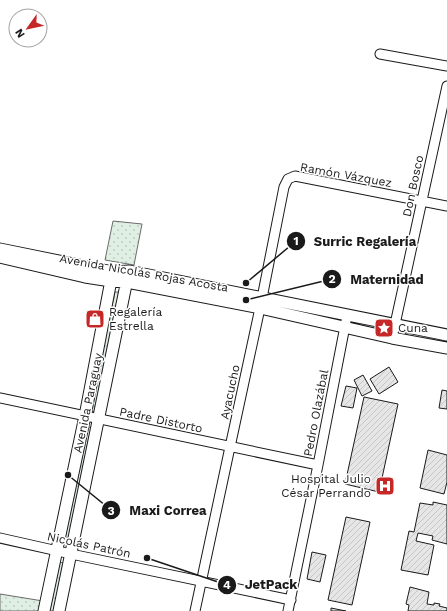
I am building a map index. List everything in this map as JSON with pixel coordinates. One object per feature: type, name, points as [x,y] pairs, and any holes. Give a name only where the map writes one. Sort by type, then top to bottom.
[{"type":"main road","name":"Avenida Nicolás Rojas Acosta","points":[[0,249],[112,277]]},
{"type":"main road","name":"Avenida Nicolás Rojas Acosta","points":[[0,257],[85,277],[128,277],[261,302],[347,314],[447,335]]},
{"type":"main road","name":"Avenida Paraguay","points":[[44,611],[85,416],[112,277]]},
{"type":"main road","name":"Avenida Paraguay","points":[[59,611],[128,277]]},
{"type":"main road","name":"Avenida Nicolás Rojas Acosta","points":[[261,302],[344,327],[447,348]]},
{"type":"street","points":[[380,54],[447,66]]},
{"type":"street","name":"Don Bosco","points":[[392,338],[447,86]]},
{"type":"street","name":"Ramón Vázquez","points":[[288,179],[295,176],[447,206]]},
{"type":"street","name":"Ayacucho","points":[[196,611],[284,187],[288,179]]},
{"type":"street","name":"Pedro Olazábal","points":[[288,611],[347,314]]},
{"type":"street","name":"Padre Distorto","points":[[0,398],[318,465]]},
{"type":"street","name":"Nicolás Patrón","points":[[0,538],[291,600]]},
{"type":"green space","points":[[113,221],[142,224],[134,265],[105,260]]},
{"type":"green space","points":[[115,292],[119,292],[120,294],[95,412],[89,411]]},
{"type":"green space","points":[[352,319],[386,326],[385,331],[351,324]]},
{"type":"green space","points":[[406,331],[447,339],[447,344],[405,337]]},
{"type":"green space","points":[[87,427],[94,428],[69,542],[63,541]]},
{"type":"green space","points":[[58,562],[64,563],[54,611],[47,611]]},
{"type":"green space","points":[[0,594],[43,601],[41,611],[0,611]]},
{"type":"building","points":[[389,367],[398,382],[379,394],[370,379]]},
{"type":"building","points":[[363,375],[372,391],[362,396],[354,380]]},
{"type":"building","points":[[346,386],[357,388],[353,408],[341,406]]},
{"type":"building","points":[[442,390],[447,391],[447,409],[439,408]]},
{"type":"building","points":[[364,397],[398,404],[379,492],[345,484]]},
{"type":"building","points":[[428,450],[447,455],[447,482],[444,494],[420,488]]},
{"type":"building","points":[[433,502],[447,505],[447,544],[432,540],[433,536],[418,533],[416,541],[434,545],[428,575],[401,570],[409,531],[414,532],[420,503],[433,505]]},
{"type":"building","points":[[346,517],[370,522],[352,605],[328,600]]},
{"type":"building","points":[[312,552],[326,555],[320,582],[307,579]]},
{"type":"building","points":[[410,587],[429,592],[427,604],[440,604],[439,606],[447,608],[447,611],[408,611],[409,605],[406,604]]},
{"type":"building","points":[[331,608],[346,611],[331,611]]},
{"type":"place","name":"Surric Regalería","points":[[246,283]]},
{"type":"place","name":"Maternidad","points":[[246,300]]},
{"type":"place","name":"Regalería Estrella","points":[[95,319]]},
{"type":"place","name":"Cuna","points":[[384,328]]},
{"type":"place","name":"Maxi Correa","points":[[68,475]]},
{"type":"place","name":"Hospital Julio César Perrando","points":[[385,486]]},
{"type":"place","name":"JetPack","points":[[147,558]]}]
